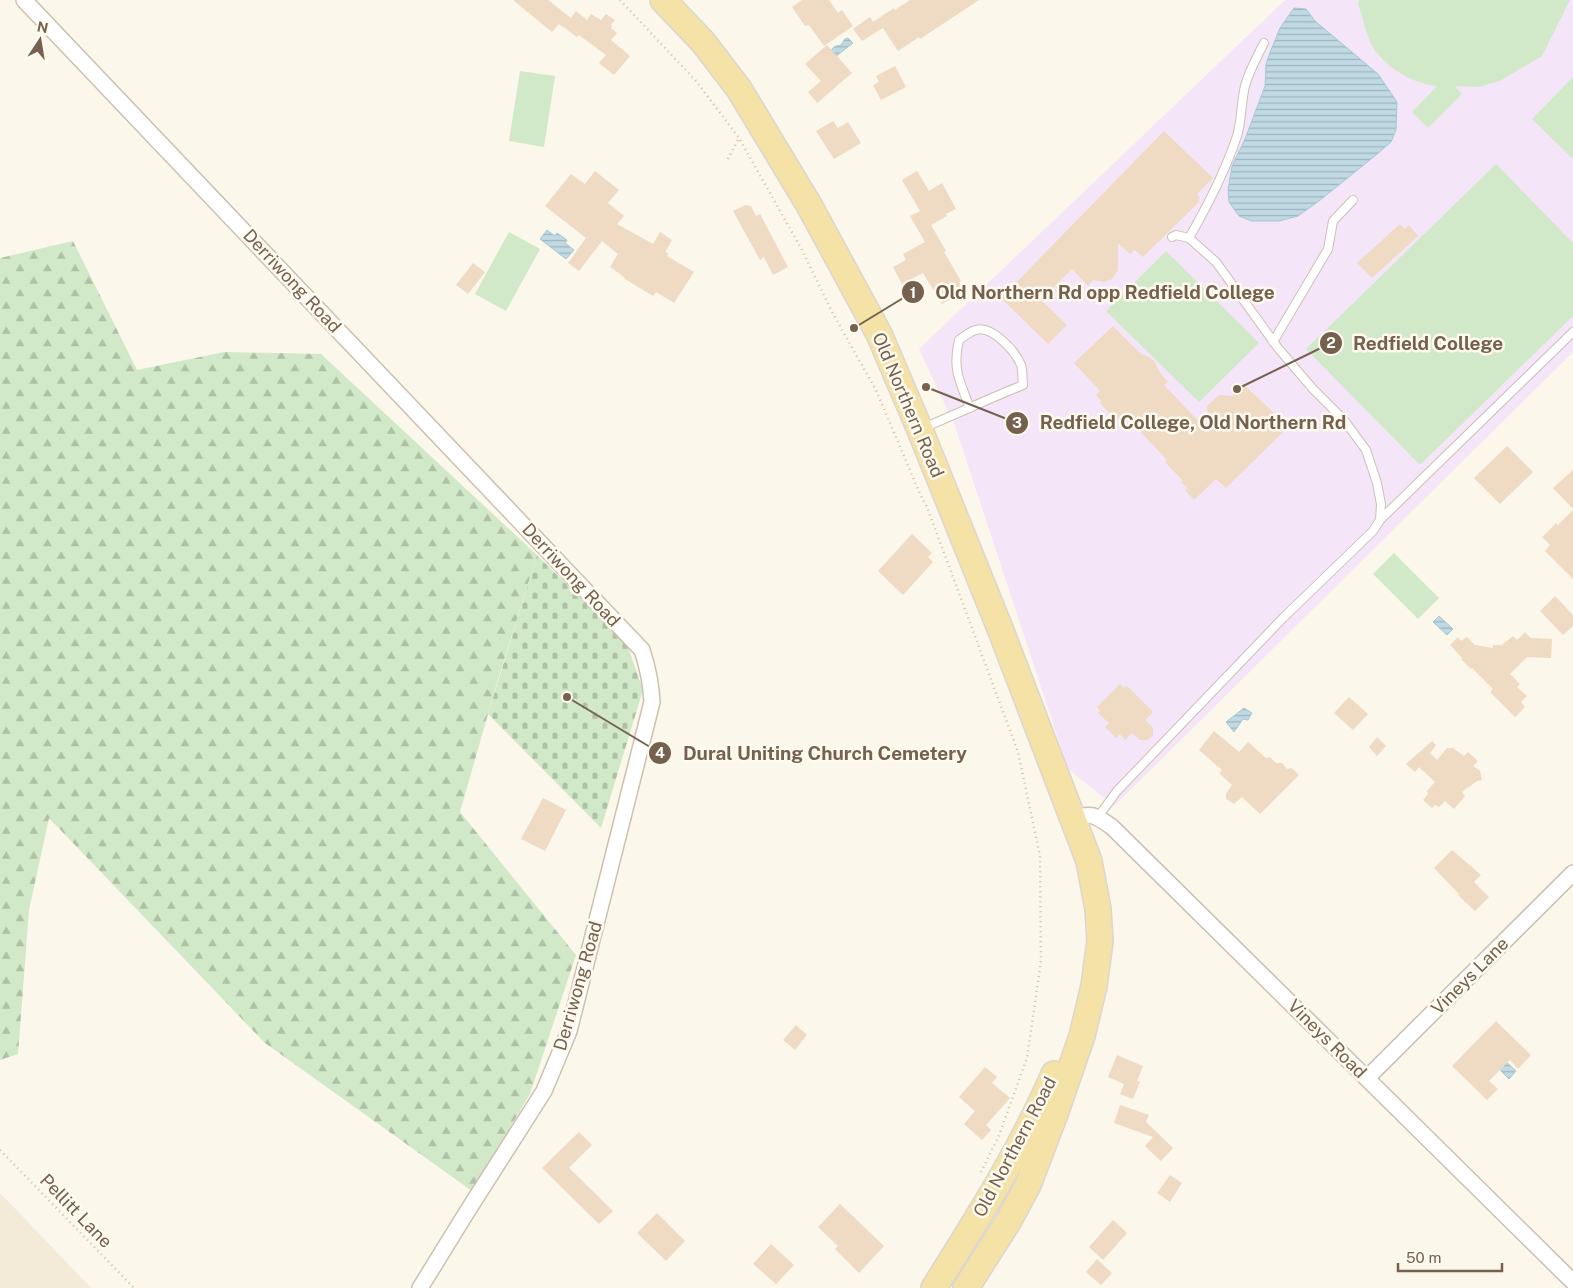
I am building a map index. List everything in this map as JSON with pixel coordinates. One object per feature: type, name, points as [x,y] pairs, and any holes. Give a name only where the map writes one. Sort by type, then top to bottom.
[{"type":"main road","name":"Old Northern Road","points":[[664,0],[722,66],[774,143],[879,334],[920,430],[1001,632],[1089,861],[1098,909],[1100,941],[1094,986],[1082,1036],[1028,1185],[1008,1222],[966,1288]]},
{"type":"main road","name":"Old Northern Road","points":[[934,1288],[975,1222],[1035,1115],[1055,1071],[1067,1037],[1079,996],[1087,948],[1085,916],[1072,819]]},
{"type":"street","name":"Derriwong Road","points":[[24,0],[642,650],[648,669],[652,702],[569,1031],[544,1091],[420,1288]]},
{"type":"street","points":[[1072,819],[1085,814],[1098,817]]},
{"type":"street","name":"Vineys Road","points":[[1098,817],[1112,827],[1143,856],[1573,1282]]},
{"type":"street","name":"Vineys Lane","points":[[1367,1078],[1573,873]]},
{"type":"lane","points":[[1189,238],[1205,211],[1228,161],[1238,133],[1245,87],[1264,43]]},
{"type":"lane","points":[[1273,342],[1328,248],[1333,221],[1353,200]]},
{"type":"lane","points":[[1172,236],[1189,238],[1216,262],[1273,342],[1313,390],[1344,420],[1366,450],[1377,483],[1381,504],[1380,520]]},
{"type":"lane","points":[[920,430],[1024,385],[1022,367],[1017,357],[997,335],[984,329],[976,330],[959,340],[956,354],[957,373],[970,408]]},
{"type":"lane","points":[[1098,817],[1117,792],[1283,618],[1373,531],[1380,520],[1573,332]]},
{"type":"path","points":[[620,0],[696,81],[739,138],[802,250],[832,312],[876,390],[926,507],[1018,752],[1040,856],[1041,961],[1027,1058],[998,1138],[977,1179]]},
{"type":"path","points":[[728,159],[739,138]]},
{"type":"path","name":"Pellitt Lane","points":[[0,1150],[134,1288]]},
{"type":"shaded area","points":[[1285,0],[1573,0],[1573,352],[1114,806],[1068,769],[955,426],[919,349]]},
{"type":"shaded area","points":[[0,1193],[91,1288],[0,1288]]},
{"type":"green space","points":[[1359,0],[1570,0],[1542,56],[1500,81],[1479,87],[1455,86],[1462,94],[1428,128],[1412,112],[1437,86],[1411,79],[1394,69],[1380,56],[1369,40],[1358,4]]},
{"type":"green space","points":[[520,71],[555,76],[544,147],[509,141]]},
{"type":"green space","points":[[1573,77],[1573,159],[1532,119]]},
{"type":"green space","points":[[1496,164],[1573,243],[1573,316],[1420,465],[1306,349]]},
{"type":"green space","points":[[509,232],[540,249],[506,311],[475,294]]},
{"type":"green space","points":[[73,241],[137,370],[224,352],[321,354],[537,555],[496,686],[460,812],[576,955],[530,1094],[472,1191],[265,1043],[49,818],[29,910],[18,1054],[0,1060],[0,258]]},
{"type":"green space","points":[[1166,251],[1259,343],[1199,402],[1106,311]]},
{"type":"green space","points":[[1394,553],[1439,598],[1418,619],[1373,574]]},
{"type":"green space","points":[[537,555],[627,644],[643,690],[601,828],[488,714]]},
{"type":"water","points":[[1294,8],[1306,9],[1315,21],[1378,74],[1397,102],[1396,130],[1391,142],[1298,216],[1279,221],[1252,221],[1239,216],[1229,202],[1228,190],[1232,166],[1245,139],[1265,86],[1266,64],[1271,50],[1280,28]]},
{"type":"water","points":[[848,38],[853,43],[835,57],[831,52],[832,49],[835,46],[841,45]]},
{"type":"water","points":[[547,230],[555,236],[557,233],[567,240],[565,243],[574,250],[566,259],[540,239]]},
{"type":"water","points":[[1439,616],[1453,629],[1447,635],[1433,622]]},
{"type":"water","points":[[1244,708],[1252,713],[1248,720],[1243,719],[1234,732],[1226,722]]},
{"type":"water","points":[[1503,1059],[1516,1071],[1509,1079],[1496,1066]]},
{"type":"building","points":[[513,0],[548,0],[571,18],[576,11],[587,20],[591,14],[601,20],[606,14],[615,20],[611,28],[617,33],[611,40],[630,56],[614,75],[599,63],[606,55],[579,35],[577,37],[559,24],[552,32]]},
{"type":"building","points":[[802,0],[829,0],[838,13],[842,10],[853,26],[824,46],[809,25],[805,26],[792,7]]},
{"type":"building","points":[[910,0],[979,0],[920,39],[919,37],[898,51],[883,28],[862,41],[853,29],[870,17],[873,22]]},
{"type":"building","points":[[827,45],[852,73],[817,103],[808,92],[821,81],[805,64]]},
{"type":"building","points":[[895,66],[906,87],[881,100],[873,85],[879,82],[876,76]]},
{"type":"building","points":[[833,121],[838,128],[848,122],[861,143],[834,159],[816,131]]},
{"type":"building","points":[[1164,131],[1213,178],[1197,194],[1200,201],[1143,257],[1135,250],[1130,254],[1118,243],[1118,270],[1112,279],[1104,282],[1093,280],[1088,286],[1072,269],[1041,300],[1067,325],[1048,344],[1001,298]]},
{"type":"building","points":[[595,171],[619,190],[608,203],[624,216],[617,224],[653,244],[660,232],[672,240],[665,252],[669,254],[667,256],[694,272],[674,303],[656,292],[653,296],[625,279],[610,267],[618,254],[602,241],[579,271],[568,263],[586,238],[545,206],[571,174],[585,184]]},
{"type":"building","points":[[917,171],[929,191],[942,183],[956,209],[931,225],[961,281],[959,282],[964,292],[942,304],[923,273],[902,284],[893,267],[906,260],[903,254],[925,242],[910,216],[920,211],[902,180]]},
{"type":"building","points":[[745,205],[751,206],[756,216],[760,214],[788,267],[773,275],[764,257],[760,260],[733,211]]},
{"type":"building","points":[[1400,224],[1405,229],[1409,225],[1418,236],[1372,278],[1357,263]]},
{"type":"building","points":[[473,263],[485,272],[468,294],[456,285]]},
{"type":"building","points":[[1113,326],[1141,354],[1154,361],[1168,382],[1164,385],[1209,432],[1207,406],[1219,395],[1232,396],[1244,385],[1271,410],[1285,430],[1226,488],[1216,479],[1194,500],[1185,490],[1187,488],[1181,482],[1183,481],[1165,462],[1167,460],[1136,427],[1123,415],[1118,419],[1113,413],[1111,415],[1100,403],[1101,401],[1096,395],[1100,391],[1074,363]]},
{"type":"building","points":[[1507,446],[1533,472],[1500,504],[1474,478]]},
{"type":"building","points":[[1573,470],[1573,509],[1553,488]]},
{"type":"building","points":[[1573,510],[1573,579],[1545,551],[1550,545],[1542,537]]},
{"type":"building","points":[[912,534],[932,553],[928,557],[933,562],[903,595],[878,571]]},
{"type":"building","points":[[1555,596],[1573,615],[1573,626],[1563,635],[1540,611]]},
{"type":"building","points":[[1525,632],[1531,638],[1552,639],[1551,658],[1527,657],[1510,674],[1520,684],[1517,687],[1527,696],[1521,702],[1525,707],[1515,717],[1490,692],[1493,689],[1461,659],[1450,645],[1458,637],[1461,641],[1467,637],[1475,645],[1493,648],[1493,645],[1502,645],[1513,636],[1517,640]]},
{"type":"building","points":[[1120,684],[1124,688],[1126,686],[1130,689],[1153,712],[1145,720],[1153,728],[1153,736],[1147,740],[1140,740],[1132,733],[1125,740],[1120,734],[1116,738],[1105,727],[1109,723],[1098,713],[1100,711],[1097,707]]},
{"type":"building","points":[[1349,697],[1368,714],[1353,730],[1334,713]]},
{"type":"building","points":[[1214,731],[1239,752],[1248,742],[1266,758],[1270,757],[1276,763],[1282,763],[1287,769],[1292,768],[1299,775],[1260,814],[1242,797],[1234,804],[1226,799],[1226,794],[1232,785],[1219,773],[1222,770],[1199,750]]},
{"type":"building","points":[[1377,737],[1386,746],[1377,756],[1369,747]]},
{"type":"building","points":[[1432,741],[1436,745],[1430,753],[1437,760],[1447,748],[1453,748],[1464,756],[1468,752],[1478,761],[1473,766],[1480,771],[1482,780],[1477,781],[1462,792],[1465,796],[1454,809],[1445,801],[1439,807],[1435,805],[1432,808],[1423,800],[1428,794],[1427,791],[1435,782],[1419,767],[1415,772],[1406,764]]},
{"type":"building","points":[[543,798],[566,810],[545,851],[521,839]]},
{"type":"building","points":[[1452,850],[1481,875],[1474,882],[1489,897],[1475,911],[1434,868]]},
{"type":"building","points":[[1496,1021],[1531,1055],[1518,1069],[1510,1060],[1489,1081],[1498,1089],[1487,1100],[1452,1066]]},
{"type":"building","points":[[796,1025],[807,1035],[795,1050],[783,1040]]},
{"type":"building","points":[[1117,1055],[1143,1066],[1137,1081],[1140,1082],[1133,1099],[1120,1094],[1124,1084],[1108,1077]]},
{"type":"building","points":[[985,1067],[997,1077],[992,1083],[1010,1098],[986,1125],[991,1130],[982,1140],[964,1124],[975,1111],[959,1097]]},
{"type":"building","points":[[1120,1105],[1149,1115],[1146,1122],[1173,1148],[1161,1161],[1145,1146],[1153,1137],[1114,1123]]},
{"type":"building","points":[[579,1132],[592,1145],[569,1168],[613,1211],[599,1224],[542,1168]]},
{"type":"building","points":[[1170,1175],[1182,1183],[1170,1202],[1157,1193]]},
{"type":"building","points":[[840,1204],[884,1246],[859,1273],[835,1249],[838,1246],[818,1227]]},
{"type":"building","points":[[657,1213],[685,1241],[666,1261],[637,1233]]},
{"type":"building","points":[[1113,1220],[1127,1233],[1103,1260],[1089,1247]]},
{"type":"building","points":[[771,1244],[794,1265],[776,1284],[753,1264]]},
{"type":"building","points":[[1097,1259],[1112,1273],[1101,1285],[1086,1272]]},
{"type":"place","name":"Old Northern Rd opp Redfield College","points":[[854,328]]},
{"type":"place","name":"Redfield College, Old Northern Rd","points":[[926,387]]},
{"type":"place","name":"Redfield College","points":[[1237,389]]},
{"type":"place","name":"Dural Uniting Church Cemetery","points":[[567,697]]}]
